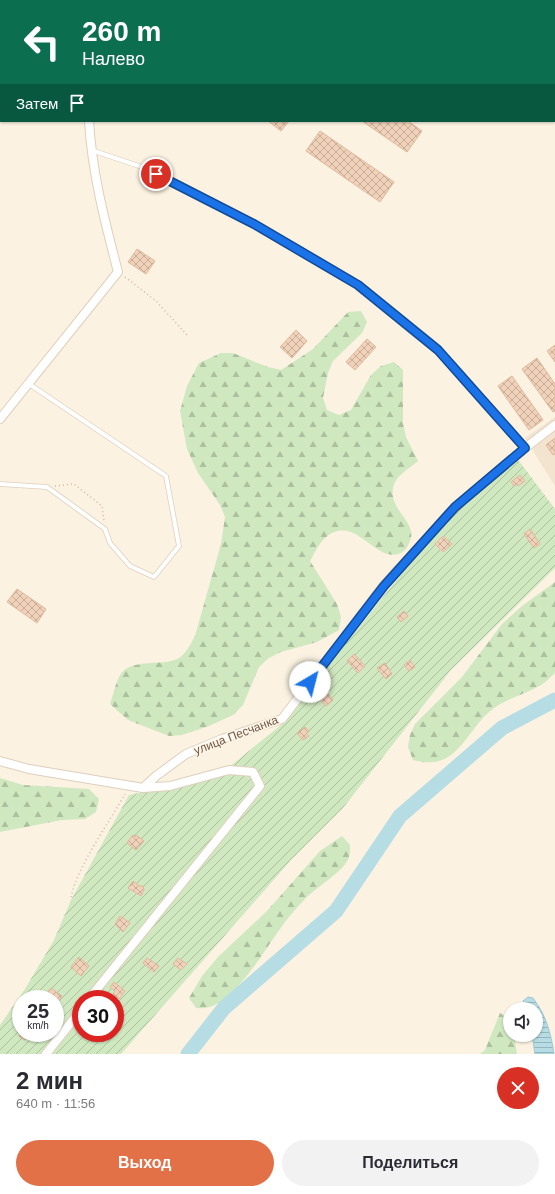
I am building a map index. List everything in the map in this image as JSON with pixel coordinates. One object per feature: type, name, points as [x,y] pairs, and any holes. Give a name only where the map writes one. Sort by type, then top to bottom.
[{"type":"street","points":[[0,419],[118,272],[102,208],[91,150],[89,122]]},
{"type":"street","name":"улица Песчанка","points":[[143,788],[156,776],[186,754],[222,739],[282,719],[384,586],[455,507],[525,448],[555,425]]},
{"type":"street","points":[[0,761],[29,769],[143,788],[170,786],[229,770],[254,772],[260,786],[97,990]]},
{"type":"street","points":[[46,1054],[72,1021]]},
{"type":"lane","points":[[91,150],[142,167],[254,224],[358,285],[438,350],[525,448]]},
{"type":"lane","points":[[0,484],[47,487],[105,529],[110,543],[130,566],[154,577],[179,546],[166,476],[29,384]]},
{"type":"path","points":[[118,272],[156,301],[188,336]]},
{"type":"path","points":[[47,487],[74,484],[102,506],[105,529]]},
{"type":"path","points":[[71,897],[73,888],[82,870],[130,785]]},
{"type":"shaded area","points":[[555,417],[555,486],[525,438]]},
{"type":"green space","points":[[361,311],[367,322],[362,333],[333,361],[328,373],[323,398],[327,410],[339,415],[351,410],[371,375],[381,366],[394,362],[403,370],[403,423],[406,437],[418,461],[402,473],[397,479],[393,492],[397,508],[410,528],[411,535],[408,546],[404,551],[394,555],[385,553],[357,535],[347,531],[336,531],[325,538],[310,561],[337,604],[341,617],[339,630],[317,642],[281,652],[269,658],[259,667],[243,705],[233,715],[209,726],[182,735],[169,736],[128,720],[110,704],[119,677],[130,667],[138,664],[172,661],[182,656],[186,651],[195,636],[221,544],[225,517],[220,505],[198,473],[187,449],[180,411],[187,386],[199,363],[221,353],[233,353],[268,367],[281,370],[313,349],[348,312]]},
{"type":"green space","points":[[516,457],[555,509],[555,568],[451,670],[343,808],[291,860],[121,1054],[0,1054],[0,1025],[12,1008],[12,1042],[64,1042],[64,990],[24,990],[54,940],[71,900],[129,795],[218,776],[281,725],[418,553],[471,496]]},
{"type":"green space","points":[[555,582],[555,673],[541,685],[505,701],[494,708],[484,717],[460,747],[451,755],[441,760],[428,762],[413,760],[408,747],[410,735],[415,724],[462,677],[502,624],[522,606]]},
{"type":"green space","points":[[0,778],[23,785],[89,789],[99,799],[96,812],[85,819],[62,820],[0,832]]},
{"type":"green space","points":[[342,836],[350,845],[350,853],[342,868],[295,910],[251,971],[231,993],[211,1007],[196,1008],[189,998],[202,976],[218,957],[267,911],[320,851]]},
{"type":"green space","points":[[500,1013],[503,1014],[503,1042],[515,1042],[517,1054],[480,1054],[485,1050]]},
{"type":"water","points":[[528,997],[533,998],[536,1002],[523,1002]]},
{"type":"water","points":[[543,1014],[554,1054],[535,1054],[533,1042],[543,1042]]},
{"type":"building","points":[[269,122],[288,122],[281,131]]},
{"type":"building","points":[[363,122],[409,122],[422,131],[407,152]]},
{"type":"building","points":[[320,131],[394,182],[380,202],[306,151]]},
{"type":"building","points":[[137,249],[155,261],[146,274],[128,262]]},
{"type":"building","points":[[296,330],[307,341],[292,358],[280,347]]},
{"type":"building","points":[[367,339],[376,347],[355,370],[346,362]]},
{"type":"building","points":[[555,345],[555,362],[547,351]]},
{"type":"building","points":[[537,358],[555,384],[555,411],[553,412],[522,369]]},
{"type":"building","points":[[512,376],[543,420],[529,430],[498,386]]},
{"type":"building","points":[[555,438],[555,454],[553,455],[546,445]]},
{"type":"building","points":[[520,475],[525,481],[518,486],[517,484],[514,486],[511,482]]},
{"type":"building","points":[[530,529],[540,544],[534,548],[524,534]]},
{"type":"building","points":[[443,536],[452,544],[443,552],[435,544]]},
{"type":"building","points":[[17,589],[46,609],[37,623],[7,602]]},
{"type":"building","points":[[404,611],[408,616],[401,622],[397,617]]},
{"type":"building","points":[[354,654],[365,666],[358,673],[347,661]]},
{"type":"building","points":[[410,660],[415,667],[409,671],[404,665]]},
{"type":"building","points":[[385,663],[392,674],[386,679],[377,668]]},
{"type":"building","points":[[323,687],[333,700],[326,706],[315,693]]},
{"type":"building","points":[[305,727],[309,731],[306,733],[309,736],[303,740],[297,733]]},
{"type":"building","points":[[133,835],[135,837],[136,835],[144,841],[136,850],[127,843]]},
{"type":"building","points":[[133,881],[139,886],[143,886],[144,890],[141,896],[128,888]]},
{"type":"building","points":[[120,916],[130,923],[123,932],[115,924]]},
{"type":"building","points":[[79,957],[89,966],[81,976],[71,967]]},
{"type":"building","points":[[147,958],[159,966],[154,972],[143,963]]},
{"type":"building","points":[[178,958],[187,964],[181,970],[173,964]]},
{"type":"building","points":[[114,982],[124,990],[114,990],[110,987]]},
{"type":"waterway","points":[[188,1054],[224,1008],[336,911],[400,816],[502,728],[555,700]]},
{"type":"route","points":[[156,174],[254,224],[358,285],[438,350],[525,448],[455,507],[384,586],[310,682]]}]
